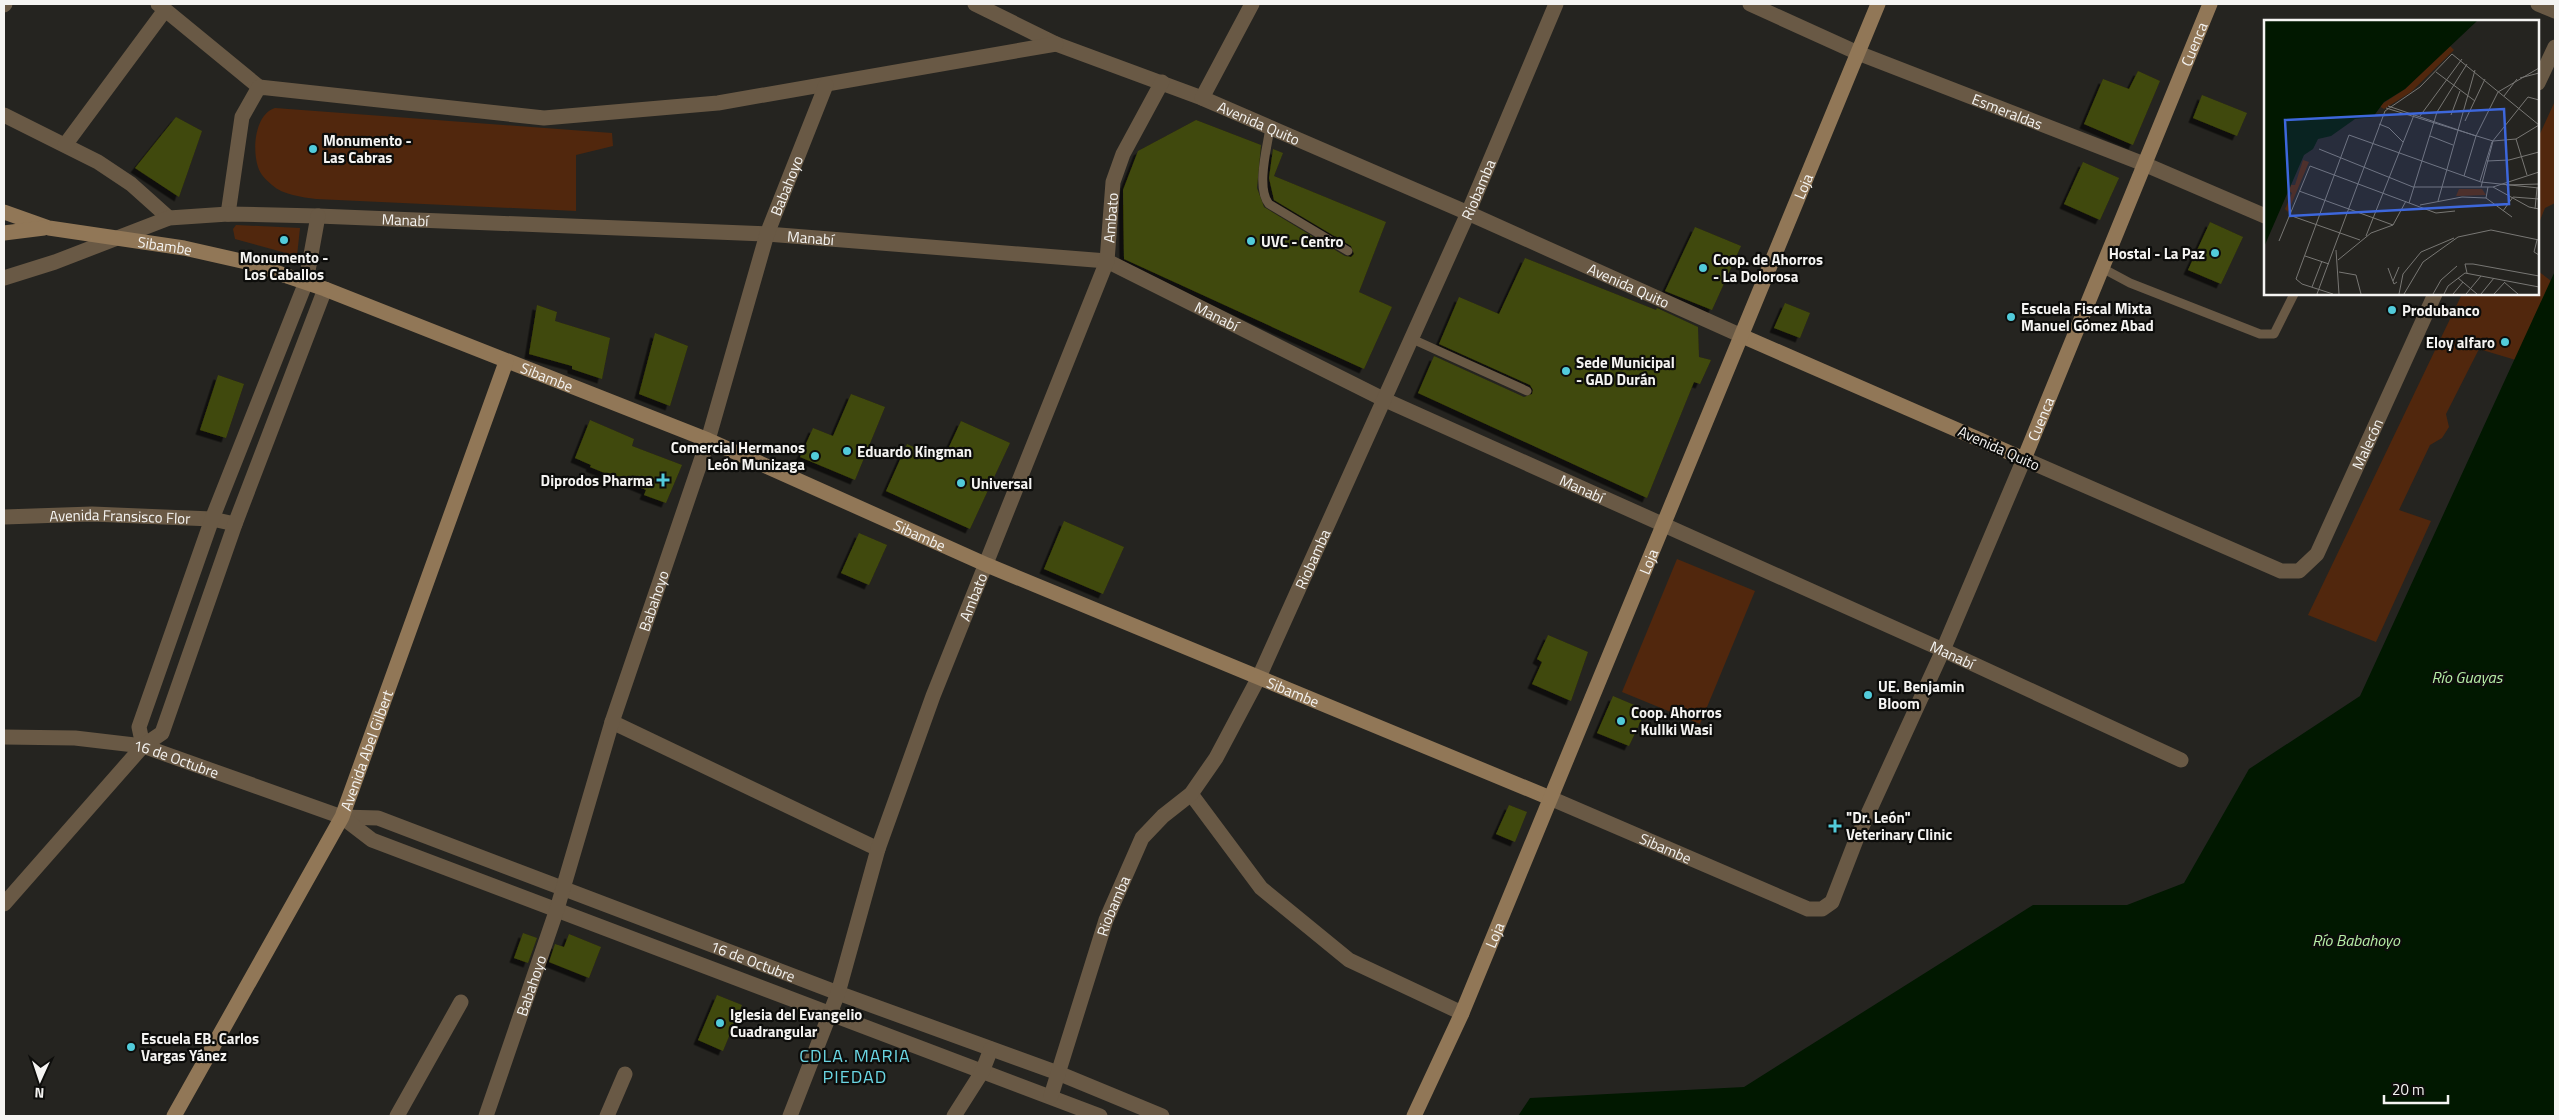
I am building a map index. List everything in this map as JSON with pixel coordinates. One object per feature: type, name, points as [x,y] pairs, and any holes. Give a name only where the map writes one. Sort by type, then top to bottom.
[{"type":"street","name":"Avenida Quito","points":[[975,4],[1056,44],[1202,98],[1468,213],[1742,336],[2281,571]]},
{"type":"street","points":[[1202,98],[1252,4]]},
{"type":"street","name":"Riobamba","points":[[1051,1096],[1106,920],[1142,838],[1163,816],[1191,794],[1216,758],[1259,677],[1410,338],[1468,213],[1556,4]]},
{"type":"street","name":"Esmeraldas","points":[[1750,4],[1858,53],[2144,164],[2264,216]]},
{"type":"street","name":"Loja","points":[[1414,1116],[1462,1013],[1878,4]]},
{"type":"street","name":"Cuenca","points":[[1822,909],[1832,902],[1856,840],[1943,650],[2024,459],[2210,4]]},
{"type":"street","points":[[2538,4],[2555,11]]},
{"type":"street","points":[[65,145],[162,7],[259,87],[544,118],[718,103],[1056,44]]},
{"type":"street","points":[[2539,81],[2555,47]]},
{"type":"street","name":"Ambato","points":[[790,1116],[831,1014],[878,849],[933,696],[1107,261],[1113,182],[1123,154],[1162,82]]},
{"type":"street","name":"Babahoyo","points":[[486,1116],[556,909],[612,722],[708,440],[768,234],[826,85]]},
{"type":"street","points":[[228,214],[242,117],[259,87]]},
{"type":"street","points":[[4,115],[98,162],[131,184],[169,218]]},
{"type":"street","points":[[4,212],[49,228],[122,238]]},
{"type":"street","name":"Manabí","points":[[122,238],[169,218],[228,214],[318,216],[768,234],[1107,261],[1383,399],[1943,650],[2181,760]]},
{"type":"street","points":[[143,746],[139,727],[212,519],[306,282],[318,216]]},
{"type":"street","points":[[4,233],[49,228]]},
{"type":"street","name":"Sibambe","points":[[4,278],[122,238],[184,248],[246,262],[306,282],[708,440],[987,564],[1550,798],[1808,909],[1822,909]]},
{"type":"street","points":[[4,904],[143,746],[162,733],[235,524],[325,289]]},
{"type":"street","name":"Malecón","points":[[2281,571],[2299,572],[2317,554],[2435,295]]},
{"type":"street","name":"Avenida Abel Gilbert","points":[[174,1116],[342,817],[506,362]]},
{"type":"street","name":"Avenida Fransisco Flor","points":[[4,518],[92,514],[212,519],[235,524]]},
{"type":"street","points":[[612,722],[878,849]]},
{"type":"street","name":"16 de Octubre","points":[[4,737],[75,738],[143,746],[342,817],[372,840],[1100,1116]]},
{"type":"street","points":[[1191,794],[1261,888],[1349,960],[1462,1013]]},
{"type":"street","name":"16 de Octubre","points":[[342,817],[378,818],[838,993],[1058,1073],[1162,1116]]},
{"type":"street","points":[[397,1116],[461,1002]]},
{"type":"street","points":[[954,1116],[982,1072],[991,1049]]},
{"type":"street","points":[[607,1116],[626,1074]]},
{"type":"lane","points":[[1270,128],[1265,155],[1264,198],[1270,204],[1348,250]]},
{"type":"lane","points":[[2102,268],[2130,283],[2260,334],[2274,334],[2294,295]]},
{"type":"lane","points":[[1410,338],[1527,391]]},
{"type":"shaded area","points":[[2555,101],[2555,203],[2545,208],[2539,223],[2539,136]]},
{"type":"shaded area","points":[[275,108],[612,133],[613,146],[576,155],[576,211],[316,199],[293,195],[276,188],[259,170],[256,160],[255,142],[259,125],[263,117]]},
{"type":"shaded area","points":[[236,225],[300,228],[297,256],[235,239],[233,229]]},
{"type":"shaded area","points":[[2539,272],[2555,284],[2519,361],[2479,349],[2446,414],[2449,427],[2442,438],[2430,445],[2399,510],[2431,521],[2376,642],[2308,615],[2462,295],[2539,295]]},
{"type":"shaded area","points":[[1677,559],[1755,591],[1700,724],[1622,692]]},
{"type":"water","name":"Río Babahoyo","points":[[2555,271],[2555,1116],[1518,1116],[1530,1098],[1744,1087],[2033,905],[2127,905],[2184,883],[2249,769],[2360,696]]},
{"type":"building","points":[[2138,71],[2160,81],[2133,145],[2084,124],[2103,79],[2129,89]]},
{"type":"building","points":[[2202,95],[2247,113],[2237,136],[2193,118]]},
{"type":"building","points":[[176,117],[202,131],[179,197],[135,168]]},
{"type":"building","name":"UVC - Centro","points":[[1196,120],[1261,145],[1257,188],[1264,207],[1345,256],[1351,257],[1354,254],[1351,246],[1274,200],[1269,178],[1273,149],[1283,153],[1274,176],[1386,222],[1359,292],[1392,307],[1364,369],[1124,259],[1123,190],[1138,151]]},
{"type":"building","points":[[2083,162],[2119,178],[2100,220],[2064,204]]},
{"type":"building","name":"Hostal - La Paz","points":[[2210,222],[2243,237],[2221,284],[2188,270]]},
{"type":"building","name":"Coop. de Ahorros - La Dolorosa","points":[[1695,227],[1741,246],[1712,310],[1665,291]]},
{"type":"building","name":"Sede Municipal - GAD Durán","points":[[1525,258],[1656,310],[1657,308],[1698,327],[1699,357],[1711,360],[1700,384],[1694,382],[1647,498],[1418,393],[1434,356],[1524,397],[1532,394],[1533,390],[1530,385],[1439,344],[1459,297],[1499,314]]},
{"type":"building","points":[[1785,303],[1810,313],[1800,338],[1774,328]]},
{"type":"building","points":[[537,305],[557,312],[555,321],[610,338],[602,379],[572,369],[572,366],[529,354]]},
{"type":"building","points":[[655,333],[688,346],[670,406],[639,394]]},
{"type":"building","points":[[218,375],[244,384],[226,438],[200,430]]},
{"type":"building","name":"Eduardo Kingman","points":[[851,394],[885,407],[855,480],[800,457],[813,428],[833,436]]},
{"type":"building","points":[[590,420],[634,439],[632,446],[682,465],[666,503],[644,495],[646,490],[590,467],[591,465],[575,458]]},
{"type":"building","name":"Universal","points":[[961,421],[1010,443],[970,529],[886,491],[907,444],[943,460]]},
{"type":"building","points":[[1064,521],[1124,547],[1103,594],[1044,569]]},
{"type":"building","points":[[859,533],[887,545],[869,585],[841,573]]},
{"type":"building","points":[[1548,635],[1588,652],[1571,701],[1532,684],[1542,662],[1537,659]]},
{"type":"building","name":"Coop. Ahorros - Kullki Wasi","points":[[1613,696],[1646,710],[1629,746],[1597,733]]},
{"type":"building","points":[[1509,805],[1527,812],[1515,842],[1496,834]]},
{"type":"building","points":[[523,933],[537,938],[528,963],[514,958]]},
{"type":"building","points":[[569,934],[601,947],[589,978],[549,962],[555,944],[564,947]]},
{"type":"building","name":"Iglesia del Evangelio Cuadrangular","points":[[717,995],[742,1005],[723,1051],[698,1040]]},
{"type":"place","name":"Monumento - Las Cabras","points":[[313,149]]},
{"type":"place","name":"Monumento - Los Caballos","points":[[284,240]]},
{"type":"place","name":"UVC - Centro","points":[[1251,241]]},
{"type":"place","name":"Hostal - La Paz","points":[[2215,253]]},
{"type":"place","name":"Coop. de Ahorros - La Dolorosa","points":[[1703,268]]},
{"type":"place","name":"Produbanco","points":[[2392,310]]},
{"type":"place","name":"Escuela Fiscal Mixta Manuel Gómez Abad","points":[[2011,317]]},
{"type":"place","name":"Eloy alfaro","points":[[2505,342]]},
{"type":"place","name":"Sede Municipal - GAD Durán","points":[[1566,371]]},
{"type":"place","name":"Eduardo Kingman","points":[[847,451]]},
{"type":"place","name":"Comercial Hermanos León Munizaga","points":[[815,456]]},
{"type":"place","name":"Diprodos Pharma","points":[[663,480]]},
{"type":"place","name":"Universal","points":[[961,483]]},
{"type":"place","name":"UE. Benjamin Bloom","points":[[1868,695]]},
{"type":"place","name":"Coop. Ahorros - Kullki Wasi","points":[[1621,721]]},
{"type":"place","name":"\"Dr. León\" Veterinary Clinic","points":[[1835,826]]},
{"type":"place","name":"Iglesia del Evangelio Cuadrangular","points":[[720,1023]]},
{"type":"place","name":"Escuela EB. Carlos Vargas Yánez","points":[[131,1047]]},
{"type":"district","name":"CDLA. MARIA PIEDAD","points":[[855,1065]]},
{"type":"water label","name":"Río Guayas","points":[[2467,677]]}]
